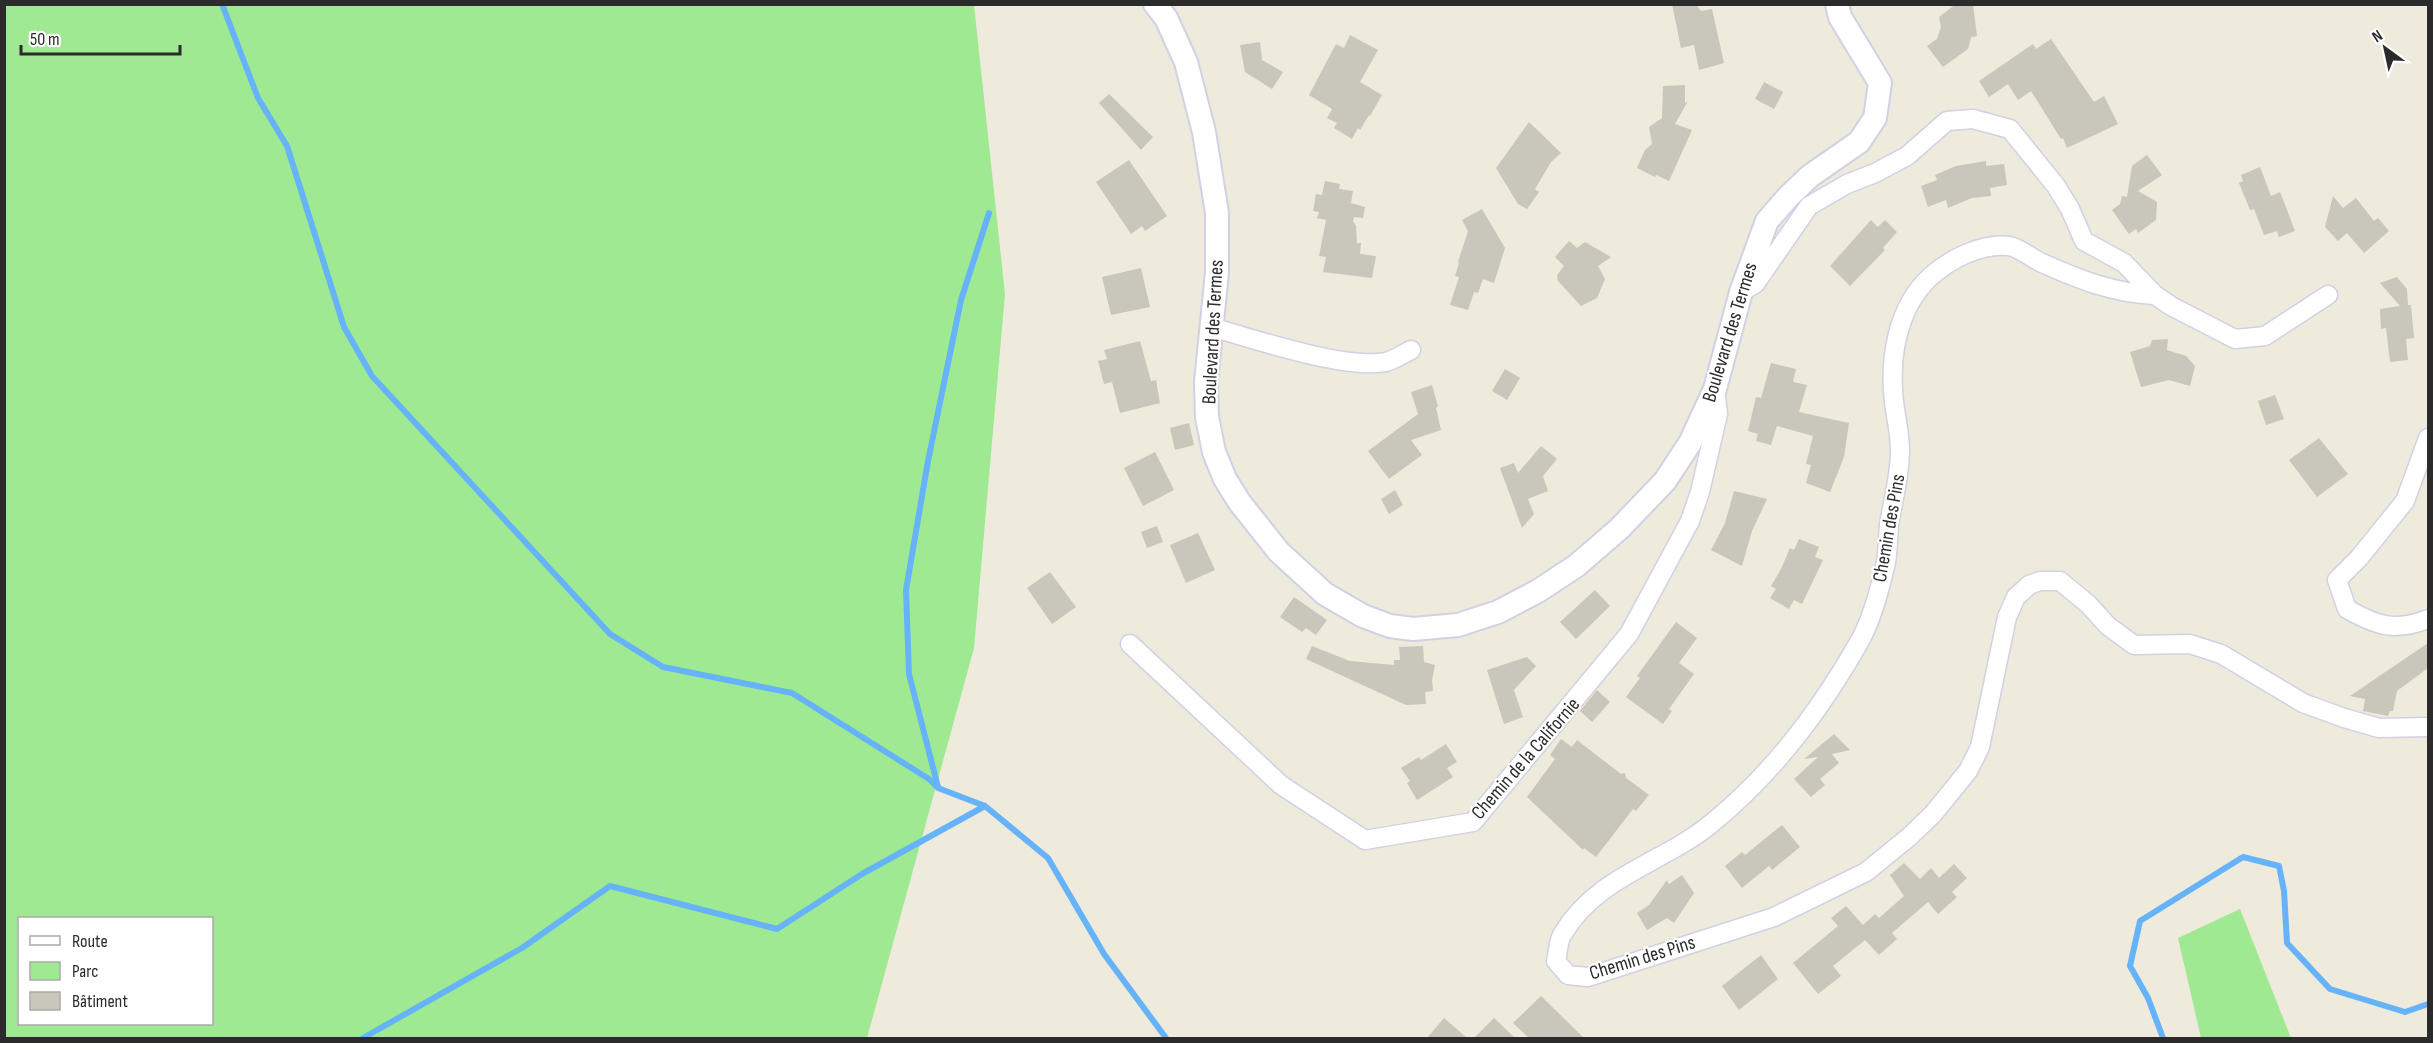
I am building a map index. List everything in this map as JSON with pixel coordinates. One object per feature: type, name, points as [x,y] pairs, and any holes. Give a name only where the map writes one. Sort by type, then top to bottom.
[{"type":"street","name":"Boulevard des Termes","points":[[1164,9],[1186,62],[1204,132],[1217,213],[1217,272],[1206,382],[1208,417],[1214,452],[1225,479],[1240,503],[1279,552],[1325,594],[1363,616],[1390,626],[1413,629],[1458,625],[1498,612],[1538,591],[1576,566],[1620,529],[1665,481],[1690,443],[1715,389],[1741,292],[1767,221],[1810,176],[1859,142],[1875,118],[1880,83],[1840,17],[1837,4]]},
{"type":"street","points":[[1741,292],[1755,284],[1809,207],[1847,184],[1908,156],[1947,121],[1973,118],[2010,129],[2056,186],[2070,209],[2084,241],[2124,263],[2155,295],[2235,339],[2265,336],[2328,295]]},
{"type":"street","name":"Chemin des Pins","points":[[2155,295],[2125,294],[2063,273],[2012,246],[1994,246],[1954,258],[1930,277],[1909,302],[1898,333],[1893,368],[1900,447],[1898,485],[1889,525],[1886,562],[1866,631],[1845,668],[1794,741],[1711,824],[1607,887],[1580,912],[1561,936],[1556,961],[1568,975],[1588,977],[1774,917],[1866,872],[1933,814],[1968,771],[1980,747],[2007,617],[2016,597],[2029,585],[2040,580],[2060,581],[2088,604],[2108,626],[2134,645],[2190,644],[2221,654],[2303,703],[2344,718],[2379,728],[2428,727]]},
{"type":"street","points":[[1212,327],[1307,353],[1357,363],[1386,362],[1412,350]]},
{"type":"street","name":"Chemin de la Californie","points":[[1130,644],[1281,785],[1365,840],[1473,822],[1629,634],[1690,521],[1700,492],[1718,414],[1715,389]]},
{"type":"street","points":[[2428,438],[2405,501],[2359,558],[2337,580],[2347,609],[2373,624],[2409,627],[2428,619]]},
{"type":"green space","points":[[5,4],[974,5],[1005,294],[974,648],[867,1038],[5,1038]]},
{"type":"green space","points":[[2240,909],[2291,1038],[2201,1038],[2178,938]]},
{"type":"building","points":[[1672,4],[1696,4],[1701,11],[1712,9],[1724,63],[1699,70],[1694,45],[1681,48]]},
{"type":"building","points":[[1956,4],[1973,4],[1977,36],[1971,37],[1968,49],[1943,67],[1927,46],[1937,39],[1941,27],[1939,17]]},
{"type":"building","points":[[1350,35],[1378,50],[1360,82],[1382,95],[1370,116],[1360,130],[1358,128],[1352,139],[1334,128],[1337,123],[1327,118],[1332,109],[1309,95],[1336,44],[1344,48]]},
{"type":"building","points":[[2051,39],[2094,102],[2104,96],[2118,124],[2067,148],[2063,138],[2061,139],[2031,91],[2018,100],[2008,84],[1989,97],[1979,81],[2033,44],[2036,49]]},
{"type":"building","points":[[1260,42],[1262,60],[1283,72],[1272,89],[1245,72],[1240,45]]},
{"type":"building","points":[[1764,82],[1783,92],[1774,109],[1755,99]]},
{"type":"building","points":[[1685,85],[1685,103],[1688,101],[1675,124],[1692,130],[1669,181],[1637,168],[1645,150],[1652,144],[1649,127],[1662,118],[1663,86]]},
{"type":"building","points":[[1109,94],[1153,137],[1141,150],[1099,103]]},
{"type":"building","points":[[1529,122],[1561,153],[1551,162],[1535,189],[1539,192],[1527,209],[1518,204],[1496,168]]},
{"type":"building","points":[[2147,155],[2162,175],[2138,191],[2157,202],[2156,220],[2138,233],[2136,229],[2129,234],[2112,210],[2120,204],[2122,196],[2127,197],[2132,166]]},
{"type":"building","points":[[1129,160],[1167,216],[1145,231],[1142,226],[1131,234],[1096,182]]},
{"type":"building","points":[[1986,161],[1986,166],[2004,164],[2007,185],[1990,188],[1991,196],[1972,198],[1948,208],[1946,200],[1928,207],[1921,186],[1937,180],[1935,175],[1956,166]]},
{"type":"building","points":[[2260,167],[2271,196],[2280,192],[2295,231],[2279,237],[2277,231],[2264,235],[2254,209],[2250,210],[2239,183],[2243,181],[2241,175]]},
{"type":"building","points":[[1325,181],[1340,184],[1339,189],[1353,191],[1351,203],[1365,207],[1363,218],[1354,217],[1353,221],[1356,226],[1357,243],[1361,243],[1360,254],[1376,256],[1372,278],[1323,272],[1326,257],[1319,256],[1326,220],[1317,218],[1319,212],[1313,211],[1316,194],[1322,195]]},
{"type":"building","points":[[2333,196],[2343,208],[2356,198],[2374,221],[2378,218],[2389,231],[2364,253],[2347,233],[2338,241],[2325,227]]},
{"type":"building","points":[[1482,209],[1505,248],[1494,283],[1483,279],[1478,293],[1474,292],[1468,310],[1450,305],[1459,277],[1455,276],[1458,262],[1468,231],[1462,220]]},
{"type":"building","points":[[1871,220],[1878,227],[1885,220],[1897,232],[1883,248],[1885,250],[1850,286],[1830,266]]},
{"type":"building","points":[[1569,241],[1577,248],[1585,242],[1611,257],[1598,266],[1605,279],[1597,298],[1581,306],[1558,281],[1557,275],[1564,266],[1555,257]]},
{"type":"building","points":[[1141,268],[1150,307],[1111,315],[1102,277]]},
{"type":"building","points":[[2397,277],[2407,289],[2414,338],[2406,339],[2408,360],[2390,362],[2386,328],[2381,329],[2380,309],[2400,306],[2380,283]]},
{"type":"building","points":[[2168,339],[2167,350],[2186,356],[2195,366],[2190,386],[2169,380],[2141,387],[2130,352],[2150,346],[2152,340]]},
{"type":"building","points":[[1140,341],[1151,381],[1156,380],[1160,403],[1120,413],[1112,382],[1104,384],[1098,361],[1107,359],[1104,350]]},
{"type":"building","points":[[1771,363],[1796,369],[1793,382],[1807,385],[1799,412],[1849,423],[1844,457],[1830,492],[1806,483],[1811,465],[1806,464],[1813,436],[1777,426],[1771,445],[1756,441],[1758,434],[1748,431],[1756,397],[1761,398]]},
{"type":"building","points":[[1505,369],[1520,378],[1507,400],[1492,391]]},
{"type":"building","points":[[1432,385],[1441,430],[1411,440],[1422,455],[1389,479],[1368,451],[1418,414],[1411,392]]},
{"type":"building","points":[[2275,395],[2284,419],[2266,425],[2258,401]]},
{"type":"building","points":[[1189,423],[1194,445],[1175,450],[1170,428]]},
{"type":"building","points":[[2319,438],[2348,474],[2317,497],[2289,460]]},
{"type":"building","points":[[1541,446],[1557,459],[1543,476],[1548,491],[1528,499],[1534,514],[1522,528],[1500,468],[1514,463],[1518,473]]},
{"type":"building","points":[[1155,452],[1174,490],[1143,506],[1124,468]]},
{"type":"building","points":[[1395,490],[1403,505],[1389,514],[1381,499]]},
{"type":"building","points":[[1734,491],[1767,499],[1752,531],[1742,566],[1711,550],[1725,523]]},
{"type":"building","points":[[1157,526],[1163,542],[1147,548],[1141,532]]},
{"type":"building","points":[[1198,533],[1215,570],[1186,583],[1170,545]]},
{"type":"building","points":[[1799,539],[1819,547],[1815,557],[1823,560],[1802,604],[1794,600],[1789,609],[1770,598],[1776,589],[1771,586],[1790,548],[1794,550]]},
{"type":"building","points":[[1050,572],[1076,607],[1052,624],[1027,588]]},
{"type":"building","points":[[1595,590],[1610,606],[1576,639],[1560,622]]},
{"type":"building","points":[[1294,597],[1327,620],[1316,635],[1306,628],[1302,632],[1280,617]]},
{"type":"building","points":[[1676,622],[1697,638],[1679,663],[1694,674],[1669,709],[1672,711],[1663,724],[1626,697],[1640,678],[1637,676]]},
{"type":"building","points":[[2428,643],[2428,668],[2397,691],[2393,711],[2390,711],[2388,716],[2363,711],[2365,699],[2350,696]]},
{"type":"building","points":[[1312,646],[1350,661],[1394,665],[1394,660],[1400,660],[1399,647],[1423,646],[1424,662],[1435,665],[1432,680],[1433,691],[1425,692],[1426,704],[1406,705],[1306,659]]},
{"type":"building","points":[[1527,657],[1536,666],[1514,690],[1523,717],[1504,724],[1487,670]]},
{"type":"building","points":[[1597,690],[1610,702],[1592,722],[1580,711]]},
{"type":"building","points":[[1834,734],[1850,750],[1832,754],[1839,763],[1820,779],[1825,785],[1811,797],[1794,779],[1818,757],[1804,759]]},
{"type":"building","points":[[1561,739],[1572,747],[1577,740],[1621,774],[1625,773],[1626,778],[1649,795],[1636,811],[1633,809],[1596,857],[1584,848],[1583,850],[1527,797],[1555,759],[1550,755]]},
{"type":"building","points":[[1446,744],[1457,762],[1447,768],[1453,777],[1417,800],[1407,783],[1410,781],[1401,768],[1419,757],[1421,760]]},
{"type":"building","points":[[1782,825],[1800,847],[1772,870],[1769,866],[1742,888],[1725,866],[1742,852],[1745,855]]},
{"type":"building","points":[[1904,863],[1920,879],[1931,868],[1939,878],[1954,864],[1967,878],[1952,892],[1957,897],[1938,914],[1928,902],[1892,933],[1897,939],[1879,955],[1865,940],[1833,966],[1841,976],[1818,994],[1793,963],[1838,926],[1831,918],[1846,906],[1863,925],[1875,914],[1879,918],[1904,896],[1890,875]]},
{"type":"building","points":[[1682,875],[1694,893],[1674,923],[1667,918],[1647,930],[1637,913],[1649,905],[1667,880],[1669,884]]},
{"type":"building","points":[[1761,955],[1778,979],[1739,1010],[1722,986]]},
{"type":"building","points":[[1541,996],[1584,1038],[1529,1038],[1513,1023]]},
{"type":"building","points":[[1444,1018],[1467,1038],[1427,1038]]},
{"type":"building","points":[[1494,1018],[1515,1038],[1474,1038]]},
{"type":"waterway","points":[[222,4],[258,98],[287,146],[344,327],[372,376],[610,634],[663,667],[792,693],[929,779],[938,788],[985,806],[1048,858],[1104,954],[1166,1038]]},
{"type":"waterway","points":[[938,787],[909,674],[906,590],[928,461],[961,300],[989,213]]},
{"type":"waterway","points":[[363,1038],[522,948],[610,886],[777,929],[862,874],[985,806]]},
{"type":"waterway","points":[[2163,1038],[2148,998],[2130,966],[2140,921],[2243,857],[2279,866],[2284,891],[2287,943],[2330,989],[2405,1012],[2428,1004]]}]
